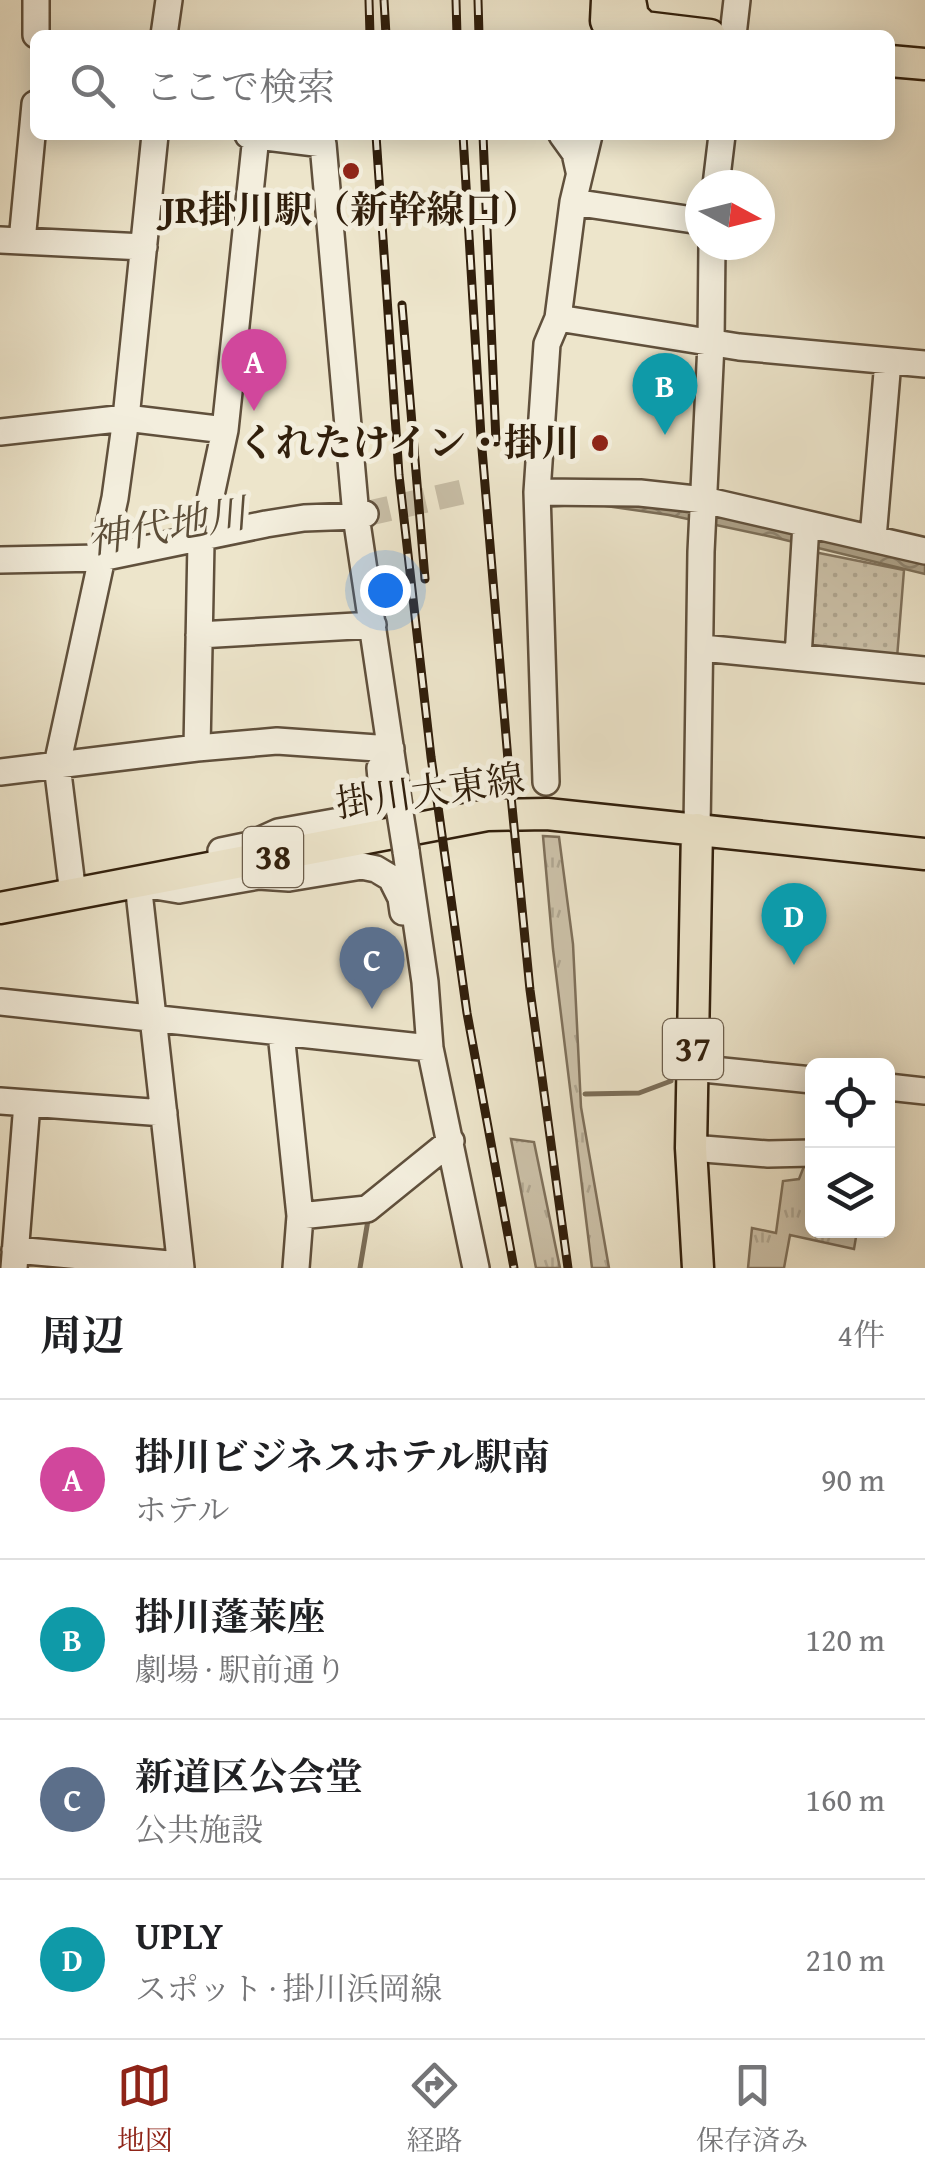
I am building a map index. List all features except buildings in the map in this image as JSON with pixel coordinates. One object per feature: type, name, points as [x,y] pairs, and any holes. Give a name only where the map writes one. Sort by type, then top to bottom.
[{"type":"main road","points":[[607,0],[606,21],[610,30]]},
{"type":"main road","points":[[630,0],[633,16],[644,27],[669,30]]},
{"type":"main road","points":[[895,61],[925,64]]},
{"type":"main road","name":"掛川大東線","points":[[0,908],[487,815],[547,814],[925,854]]},
{"type":"main road","name":"37","points":[[698,830],[691,1148],[698,1268]]},
{"type":"street","points":[[36,0],[36,30]]},
{"type":"street","points":[[165,30],[169,0]]},
{"type":"street","points":[[733,30],[736,2]]},
{"type":"street","points":[[30,133],[11,241],[144,247]]},
{"type":"street","points":[[73,894],[57,765],[115,498],[155,140]]},
{"type":"street","points":[[197,748],[201,546],[225,430],[256,140]]},
{"type":"street","points":[[290,140],[323,144],[385,748],[406,851],[425,982],[430,1048],[476,1268]]},
{"type":"street","points":[[565,140],[575,154],[579,171]]},
{"type":"street","points":[[546,782],[538,492],[547,344],[558,318],[573,202],[589,140]]},
{"type":"street","points":[[718,170],[721,140]]},
{"type":"street","points":[[573,202],[685,219]]},
{"type":"street","points":[[698,830],[712,260]]},
{"type":"street","points":[[558,318],[711,344],[925,364]]},
{"type":"street","points":[[872,538],[888,361]]},
{"type":"street","points":[[0,432],[126,418],[225,430]]},
{"type":"street","points":[[538,492],[640,492],[704,500],[805,534],[872,538],[925,551]]},
{"type":"street","points":[[0,560],[99,565],[201,546],[304,518],[360,515]]},
{"type":"street","points":[[798,657],[805,534]]},
{"type":"street","points":[[199,635],[373,625]]},
{"type":"street","points":[[702,648],[925,670]]},
{"type":"street","points":[[0,772],[276,741],[385,748]]},
{"type":"street","points":[[138,884],[173,860],[250,846],[278,832],[368,816],[382,794],[385,748]]},
{"type":"street","points":[[138,884],[180,890],[259,876],[289,878],[362,866],[376,869],[390,878],[401,898],[412,973],[425,982]]},
{"type":"street","points":[[27,1103],[15,1259],[180,1266],[138,884]]},
{"type":"street","points":[[0,1002],[430,1048]]},
{"type":"street","points":[[281,1033],[300,1216],[296,1268]]},
{"type":"street","points":[[693,1068],[805,1079]]},
{"type":"street","points":[[895,1089],[925,1091]]},
{"type":"street","points":[[0,1102],[164,1113]]},
{"type":"street","points":[[300,1216],[368,1209],[451,1142]]},
{"type":"street","points":[[691,1148],[805,1153]]},
{"type":"green space","points":[[809,551],[904,570],[897,658],[806,646]]},
{"type":"green space","points":[[543,836],[559,837],[573,944],[581,1107],[609,1268],[592,1268]]},
{"type":"green space","points":[[511,1139],[534,1142],[560,1268],[536,1268]]},
{"type":"green space","points":[[805,1164],[805,1238],[856,1238],[854,1249],[790,1235],[784,1268],[748,1268],[752,1228],[776,1233],[783,1181],[799,1179]]},
{"type":"water","points":[[545,497],[671,504],[925,561],[925,574],[669,515],[592,504],[546,507]]},
{"type":"waterway","points":[[585,1094],[639,1093],[671,1081]]},
{"type":"waterway","points":[[360,1268],[368,1220]]},
{"type":"tunnel","points":[[365,514],[462,492]]},
{"type":"railway","points":[[369,0],[370,30]]},
{"type":"railway","points":[[384,0],[386,30]]},
{"type":"railway","points":[[456,0],[457,30]]},
{"type":"railway","points":[[478,0],[479,30]]},
{"type":"railway","points":[[376,140],[399,475],[431,757],[467,1013],[514,1268]]},
{"type":"railway","points":[[463,140],[481,437],[511,796],[530,990],[568,1268]]},
{"type":"railway","points":[[483,140],[496,442]]},
{"type":"railway","points":[[402,305],[425,579]]},
{"type":"place","name":"JR掛川駅（新幹線口）","points":[[351,171]]},
{"type":"place","name":"掛川ビジネスホテル駅南","points":[[254,411]]},
{"type":"place","name":"掛川蓬莱座","points":[[665,435]]},
{"type":"place","name":"くれたけイン・掛川","points":[[600,443]]},
{"type":"place","name":"UPLY","points":[[794,965]]},
{"type":"place","name":"新道区公会堂","points":[[372,1009]]},
{"type":"water label","name":"神代地川","points":[[167,526]]}]
